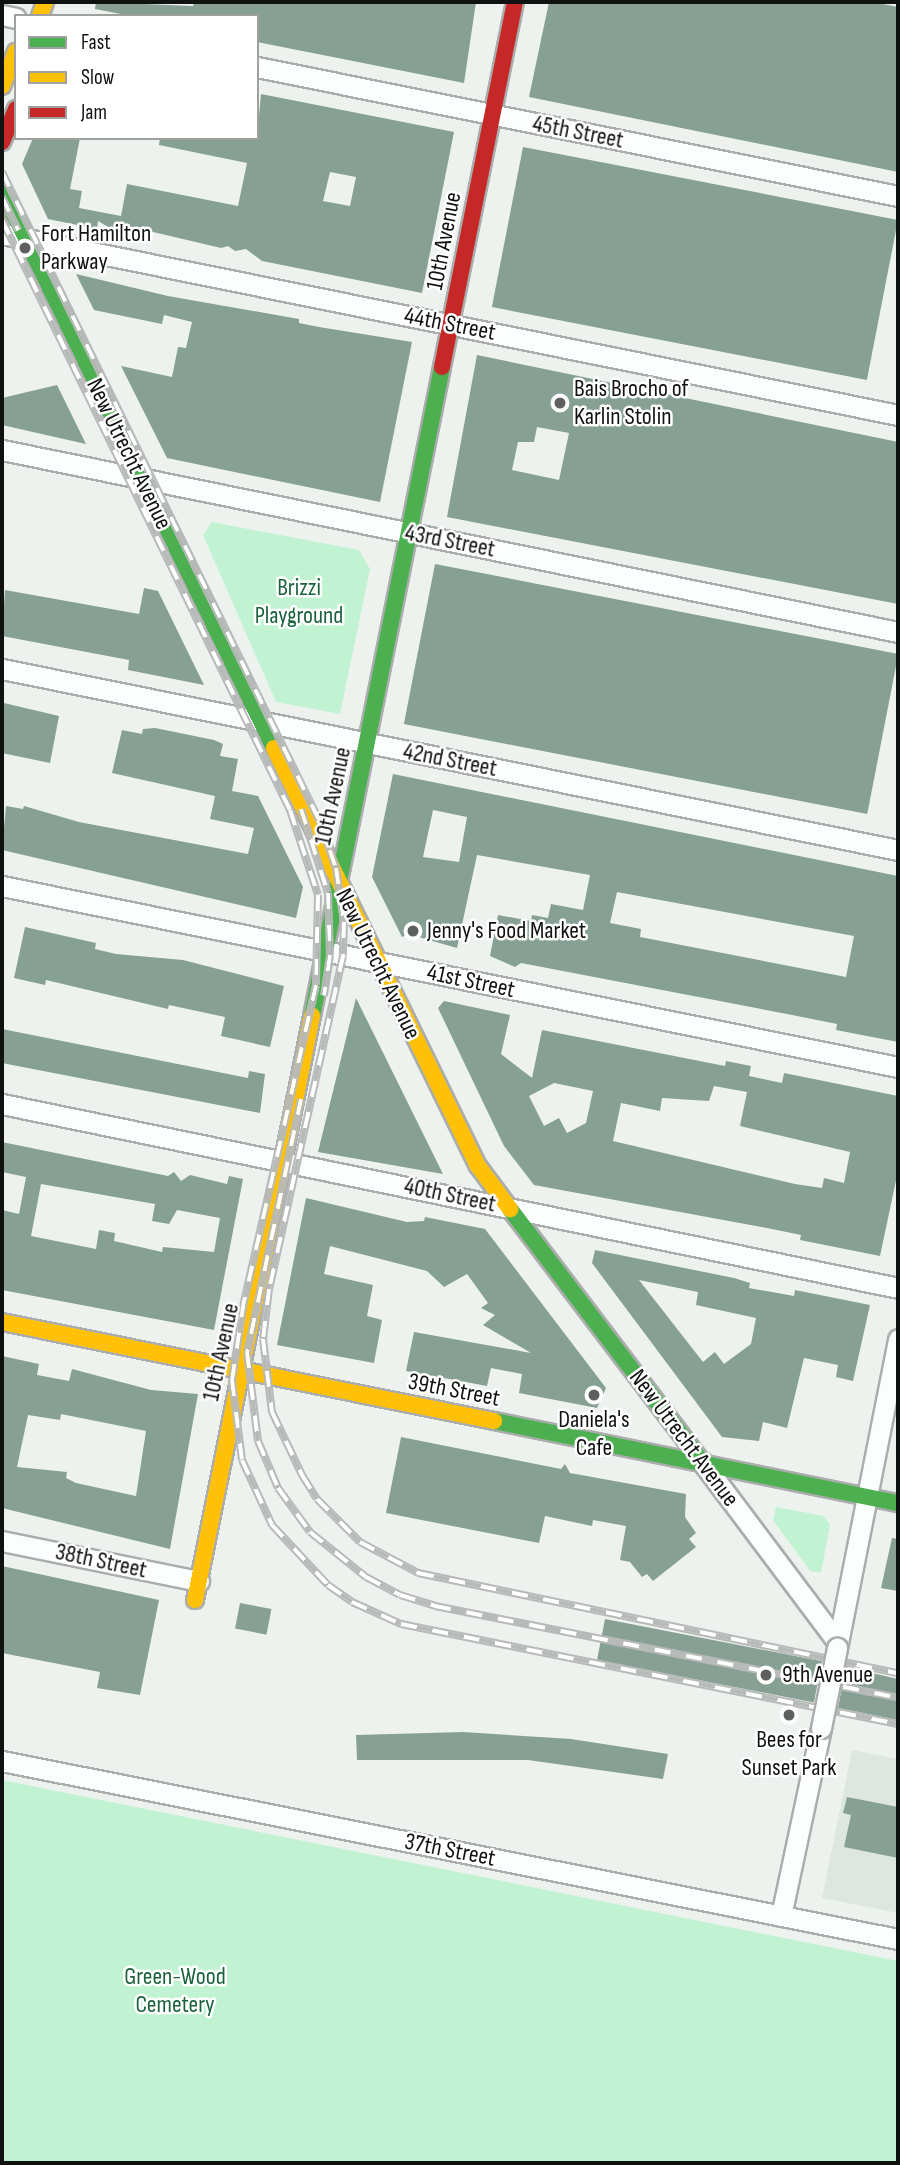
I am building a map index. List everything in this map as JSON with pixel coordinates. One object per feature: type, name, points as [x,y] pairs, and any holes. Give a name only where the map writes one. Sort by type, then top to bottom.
[{"type":"street","name":"10th Avenue","points":[[197,1590],[328,951],[337,879],[368,744],[515,2]]},
{"type":"street","points":[[2,86],[14,57]]},
{"type":"street","name":"45th Street","points":[[259,67],[898,196]]},
{"type":"street","points":[[2,142],[14,114]]},
{"type":"street","name":"New Utrecht Avenue","points":[[2,188],[478,1166],[506,1207],[703,1463],[836,1644]]},
{"type":"street","name":"44th Street","points":[[2,234],[898,415]]},
{"type":"street","name":"43rd Street","points":[[2,450],[898,632]]},
{"type":"street","name":"42nd Street","points":[[2,669],[898,850]]},
{"type":"street","name":"41st Street","points":[[2,886],[898,1068]]},
{"type":"street","name":"40th Street","points":[[2,1104],[898,1288]]},
{"type":"street","name":"39th Street","points":[[2,1322],[898,1503]]},
{"type":"street","points":[[781,1916],[898,1339]]},
{"type":"street","name":"38th Street","points":[[2,1541],[197,1590]]},
{"type":"street","name":"37th Street","points":[[2,1761],[898,1939]]},
{"type":"shaded area","points":[[852,1750],[898,1759],[898,1913],[822,1898]]},
{"type":"green space","name":"Brizzi Playground","points":[[212,522],[359,550],[370,569],[340,714],[276,702],[203,535]]},
{"type":"green space","points":[[776,1507],[824,1516],[830,1525],[821,1573],[810,1571],[773,1520]]},
{"type":"green space","name":"Green-Wood Cemetery","points":[[2,1780],[898,1961],[898,2163],[2,2163]]},
{"type":"building","points":[[96,2],[193,6],[194,2],[476,2],[464,83],[259,42],[259,14],[121,14],[95,9]]},
{"type":"building","points":[[549,2],[873,2],[898,7],[898,172],[529,97]]},
{"type":"building","points":[[261,94],[454,132],[422,293],[262,261],[246,249],[235,251],[228,246],[221,248],[132,227],[117,232],[98,221],[97,229],[48,219],[22,164],[32,140],[80,140],[70,189],[82,191],[79,208],[121,216],[127,184],[238,206],[247,163],[159,145],[160,140],[259,140]],"holes":[[[330,172],[356,177],[350,206],[323,201]]]},
{"type":"building","points":[[523,147],[898,220],[867,380],[492,307]]},
{"type":"building","points":[[76,274],[168,296],[299,319],[299,323],[412,342],[380,502],[167,458],[121,366],[172,377],[178,347],[186,348],[192,322],[164,315],[162,324],[94,310]]},
{"type":"building","points":[[477,355],[898,442],[898,604],[447,517]],"holes":[[[537,427],[569,433],[559,480],[512,470],[518,442],[534,442]]]},
{"type":"building","points":[[57,385],[86,444],[2,425],[2,398]]},
{"type":"building","points":[[435,564],[898,654],[867,814],[404,724]]},
{"type":"building","points":[[144,588],[158,591],[204,685],[128,670],[129,660],[2,636],[5,590],[139,614]]},
{"type":"building","points":[[4,703],[59,716],[50,763],[2,753]]},
{"type":"building","points":[[155,728],[214,740],[223,744],[220,756],[238,759],[232,791],[258,796],[303,887],[296,918],[2,850],[6,806],[23,809],[24,806],[79,822],[248,854],[254,828],[210,819],[215,796],[112,773],[122,730],[142,734],[143,729]]},
{"type":"building","points":[[393,774],[898,876],[898,1042],[836,1030],[837,1024],[787,1014],[521,963],[515,967],[490,956],[498,915],[531,921],[532,915],[548,918],[551,904],[583,910],[590,875],[477,855],[457,948],[408,934],[402,937],[372,877]],"holes":[[[433,810],[467,817],[459,862],[423,857]],[[617,892],[854,936],[846,977],[640,937],[641,929],[610,923]]]},
{"type":"building","points":[[25,927],[96,943],[95,949],[116,954],[183,960],[284,986],[270,1047],[221,1036],[225,1017],[169,1005],[168,1009],[46,980],[45,985],[14,978]]},
{"type":"building","points":[[356,998],[443,1174],[318,1152]]},
{"type":"building","points":[[444,1001],[510,1015],[501,1054],[532,1078],[542,1030],[725,1066],[726,1061],[751,1066],[749,1076],[782,1083],[784,1073],[898,1096],[898,1171],[880,1256],[800,1240],[801,1235],[767,1228],[534,1185],[504,1146],[438,1008]],"holes":[[[554,1083],[593,1091],[586,1123],[567,1133],[559,1118],[544,1126],[529,1096]],[[714,1086],[747,1092],[740,1126],[850,1152],[844,1183],[824,1178],[822,1188],[795,1184],[613,1141],[621,1103],[660,1111],[662,1098],[709,1101]]]},
{"type":"building","points":[[2,1029],[248,1078],[249,1071],[265,1074],[260,1113],[2,1063]]},
{"type":"building","points":[[2,1142],[168,1176],[174,1172],[181,1181],[190,1175],[227,1184],[229,1176],[243,1179],[214,1330],[2,1290],[2,1210],[19,1214],[26,1177],[2,1172]],"holes":[[[41,1184],[155,1204],[152,1221],[169,1224],[177,1210],[220,1218],[214,1252],[163,1247],[162,1252],[114,1241],[115,1233],[99,1230],[96,1249],[31,1236]]]},
{"type":"building","points":[[306,1198],[407,1222],[424,1221],[425,1217],[485,1229],[606,1388],[597,1408],[519,1393],[522,1374],[491,1368],[487,1386],[406,1371],[414,1332],[531,1353],[483,1325],[495,1315],[481,1308],[488,1303],[467,1274],[444,1287],[427,1271],[330,1246],[324,1274],[373,1285],[367,1316],[382,1320],[374,1363],[277,1345]]},
{"type":"building","points":[[595,1250],[734,1278],[750,1283],[749,1288],[794,1296],[795,1290],[870,1305],[853,1381],[836,1377],[838,1365],[804,1358],[787,1428],[763,1422],[759,1441],[722,1437],[592,1263]],"holes":[[[639,1280],[698,1292],[696,1305],[756,1318],[751,1344],[724,1364],[715,1352],[703,1362]]]},
{"type":"building","points":[[2,1356],[39,1364],[37,1375],[69,1381],[72,1369],[151,1390],[198,1394],[170,1549],[2,1508]],"holes":[[[61,1414],[146,1431],[136,1496],[76,1483],[66,1478],[67,1472],[17,1467],[28,1415],[60,1420]]]},
{"type":"building","points":[[401,1437],[561,1469],[565,1464],[570,1473],[686,1494],[685,1517],[696,1533],[689,1539],[696,1547],[653,1581],[647,1574],[642,1577],[630,1562],[620,1560],[626,1526],[593,1520],[592,1526],[545,1516],[539,1543],[386,1513]]},
{"type":"building","points":[[892,1538],[898,1539],[898,1591],[881,1588]]},
{"type":"building","points":[[2,1566],[159,1600],[140,1695],[97,1688],[100,1672],[2,1653]]},
{"type":"building","points":[[240,1603],[271,1609],[266,1635],[235,1629]]},
{"type":"building","points":[[605,1619],[822,1661],[814,1702],[597,1660]]},
{"type":"building","points":[[846,1667],[898,1679],[898,1720],[838,1708]]},
{"type":"building","points":[[463,1732],[571,1739],[668,1754],[663,1779],[528,1760],[357,1760],[356,1735]]},
{"type":"building","points":[[847,1797],[898,1807],[898,1858],[844,1847],[851,1815],[843,1813]]},
{"type":"railway","points":[[2,172],[319,820],[336,868],[344,922],[343,956],[269,1289],[263,1339],[272,1412],[302,1475],[317,1499],[360,1542],[418,1573],[898,1673]]},
{"type":"railway","points":[[2,197],[18,230]]},
{"type":"railway","points":[[2,220],[290,810],[318,895],[316,985],[244,1301],[232,1380],[242,1460],[272,1525],[328,1585],[352,1602],[401,1624],[898,1724]]},
{"type":"railway","points":[[301,809],[328,893],[330,955],[324,996]]},
{"type":"railway","points":[[301,1099],[247,1352],[258,1441],[278,1488],[310,1532],[366,1577],[400,1595],[435,1606],[898,1698]]},
{"type":"traffic: fast","points":[[2,189],[274,748]]},
{"type":"traffic: fast","points":[[312,1016],[442,367]]},
{"type":"traffic: fast","points":[[510,1209],[703,1463]]},
{"type":"traffic: fast","points":[[494,1421],[898,1503]]},
{"type":"traffic: slow","points":[[41,14],[45,2]]},
{"type":"traffic: slow","points":[[2,86],[14,57]]},
{"type":"traffic: slow","points":[[274,748],[478,1166],[510,1209]]},
{"type":"traffic: slow","points":[[195,1600],[312,1016]]},
{"type":"traffic: slow","points":[[2,1322],[494,1421]]},
{"type":"traffic: jam","points":[[442,367],[515,2]]},
{"type":"traffic: jam","points":[[2,142],[14,114]]},
{"type":"place","name":"Fort Hamilton Parkway","points":[[25,248]]},
{"type":"place","name":"Bais Brocho of Karlin Stolin","points":[[560,403]]},
{"type":"place","name":"Jenny's Food Market","points":[[413,931]]},
{"type":"place","name":"Daniela's Cafe","points":[[594,1395]]},
{"type":"place","name":"9th Avenue","points":[[766,1675]]},
{"type":"place","name":"Bees for Sunset Park","points":[[789,1715]]}]
